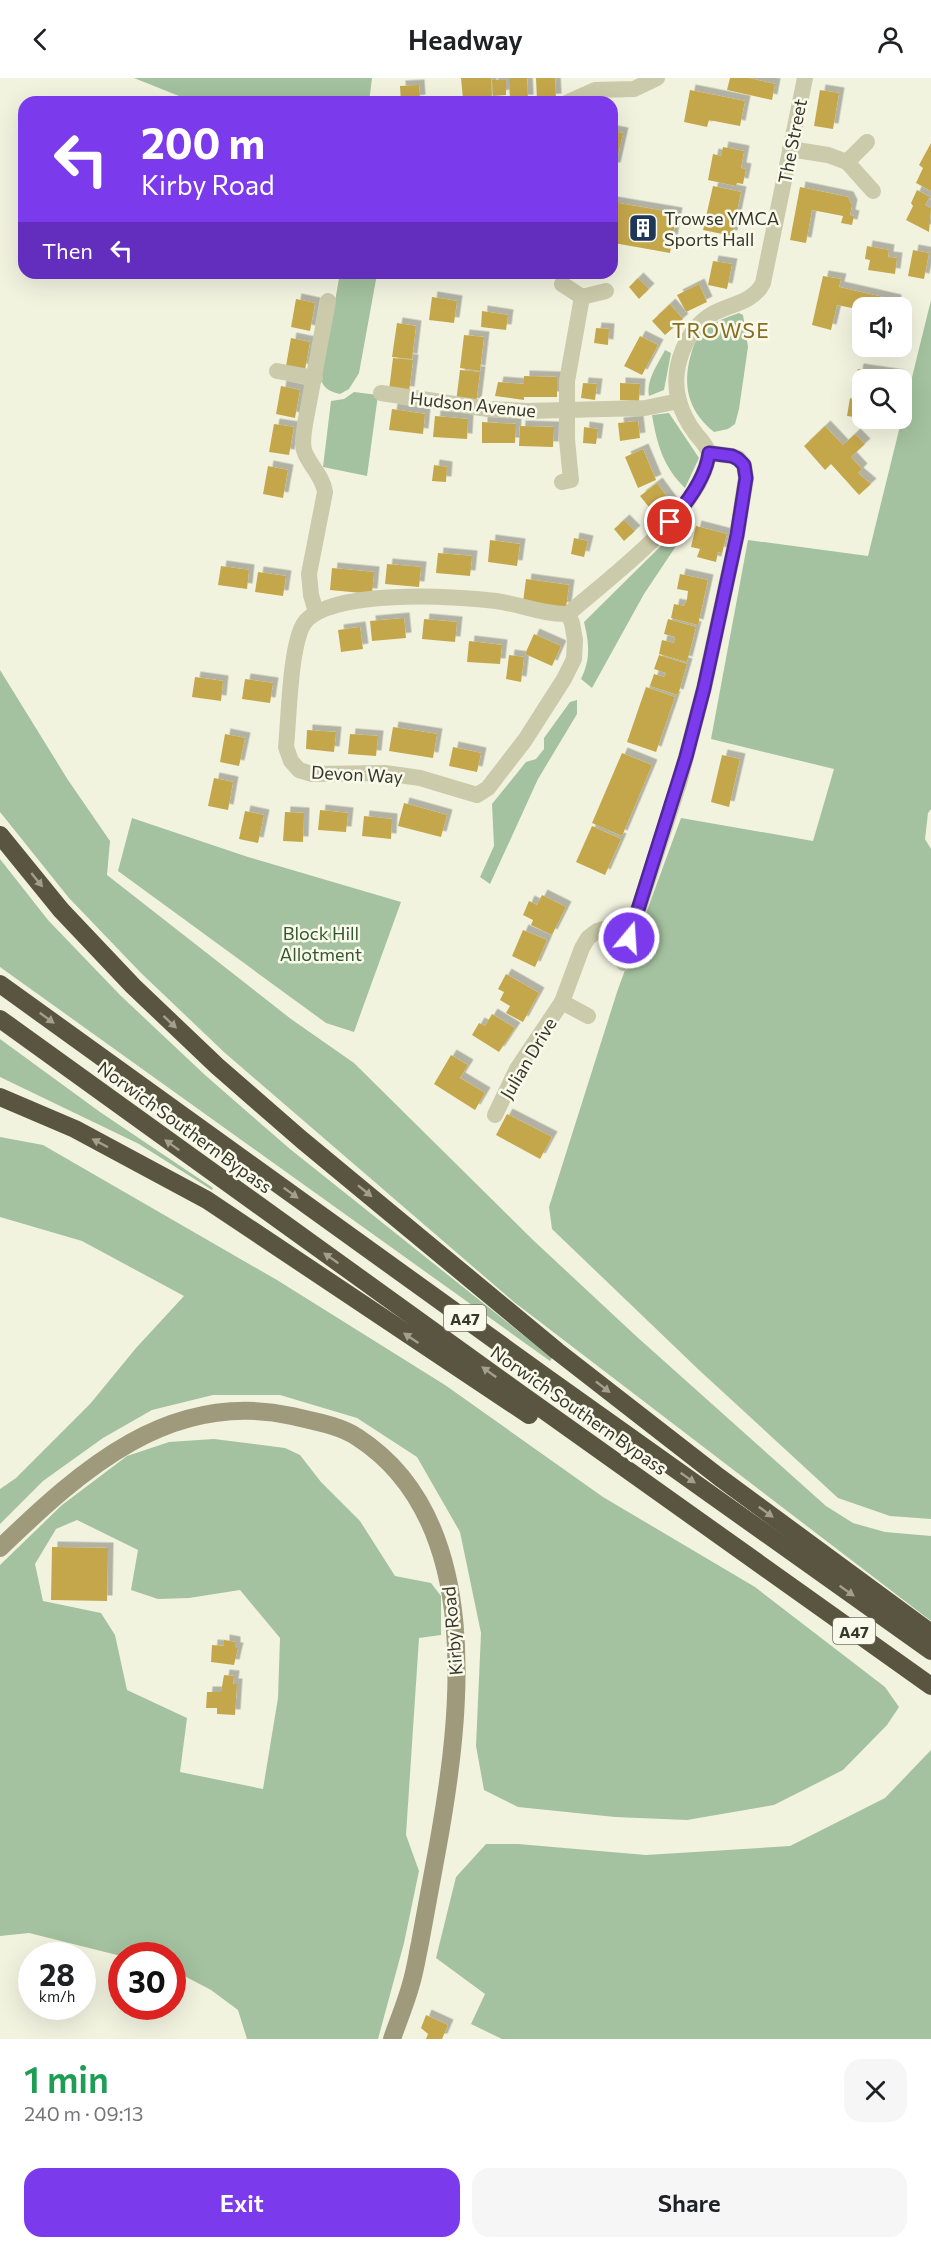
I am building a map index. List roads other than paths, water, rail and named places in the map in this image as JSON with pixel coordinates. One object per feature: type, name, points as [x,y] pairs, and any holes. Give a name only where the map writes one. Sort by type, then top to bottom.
[{"type":"highway","name":"A47","points":[[0,835],[61,910],[133,986],[217,1066],[302,1140],[557,1351],[719,1477],[931,1633]]},
{"type":"highway","name":"Norwich Southern Bypass","points":[[0,984],[931,1651]]},
{"type":"highway","name":"Norwich Southern Bypass","points":[[0,1019],[931,1686]]},
{"type":"highway","name":"A47","points":[[0,1097],[75,1129],[207,1200],[416,1341],[777,1576]]},
{"type":"street","points":[[582,96],[595,90],[634,89],[657,78]]},
{"type":"street","name":"The Street","points":[[679,401],[678,367],[681,353],[688,339],[711,315],[756,295],[764,284],[805,78]]},
{"type":"street","points":[[848,162],[867,142]]},
{"type":"street","points":[[790,150],[828,155],[848,162],[873,191]]},
{"type":"street","points":[[562,284],[582,297],[606,291]]},
{"type":"street","points":[[562,482],[571,480],[567,440],[567,381],[582,297]]},
{"type":"street","points":[[328,301],[303,444],[305,453],[324,484],[325,492],[309,574],[311,595],[316,612],[342,604],[413,597],[466,598],[499,602],[555,614],[568,614],[661,532],[678,513],[706,468],[709,453],[704,442],[692,428],[679,401]]},
{"type":"street","points":[[277,370],[315,378]]},
{"type":"street","name":"Hudson Avenue","points":[[381,393],[488,410],[567,411],[645,408],[679,401]]},
{"type":"street","points":[[624,963],[629,938],[686,757],[704,688],[737,535],[746,478],[744,465],[732,456],[709,453]]},
{"type":"street","name":"Devon Way","points":[[316,612],[304,624],[296,646],[286,747],[291,761],[299,770],[312,774],[385,773],[420,778],[477,795],[488,788],[525,740],[564,679],[574,659],[575,640],[568,614]]},
{"type":"street","name":"Julian Drive","points":[[495,1115],[517,1069],[562,1002],[582,948],[592,934],[603,930],[629,938]]},
{"type":"street","name":"Julian Drive","points":[[562,1002],[588,1016]]},
{"type":"street","name":"Kirby Road","points":[[0,1548],[54,1497],[121,1446],[164,1426],[206,1414],[242,1410],[280,1413],[315,1421],[355,1436],[381,1457],[405,1482],[423,1508],[437,1538],[452,1595],[456,1640],[456,1685],[443,1814],[428,1900],[412,1982],[392,2039]]},
{"type":"place","name":"Trowse YMCA Sports Hall","points":[[643,228]]},
{"type":"district","name":"TROWSE","points":[[721,329]]},
{"type":"park label","name":"Block Hill Allotment","points":[[321,943]]}]
